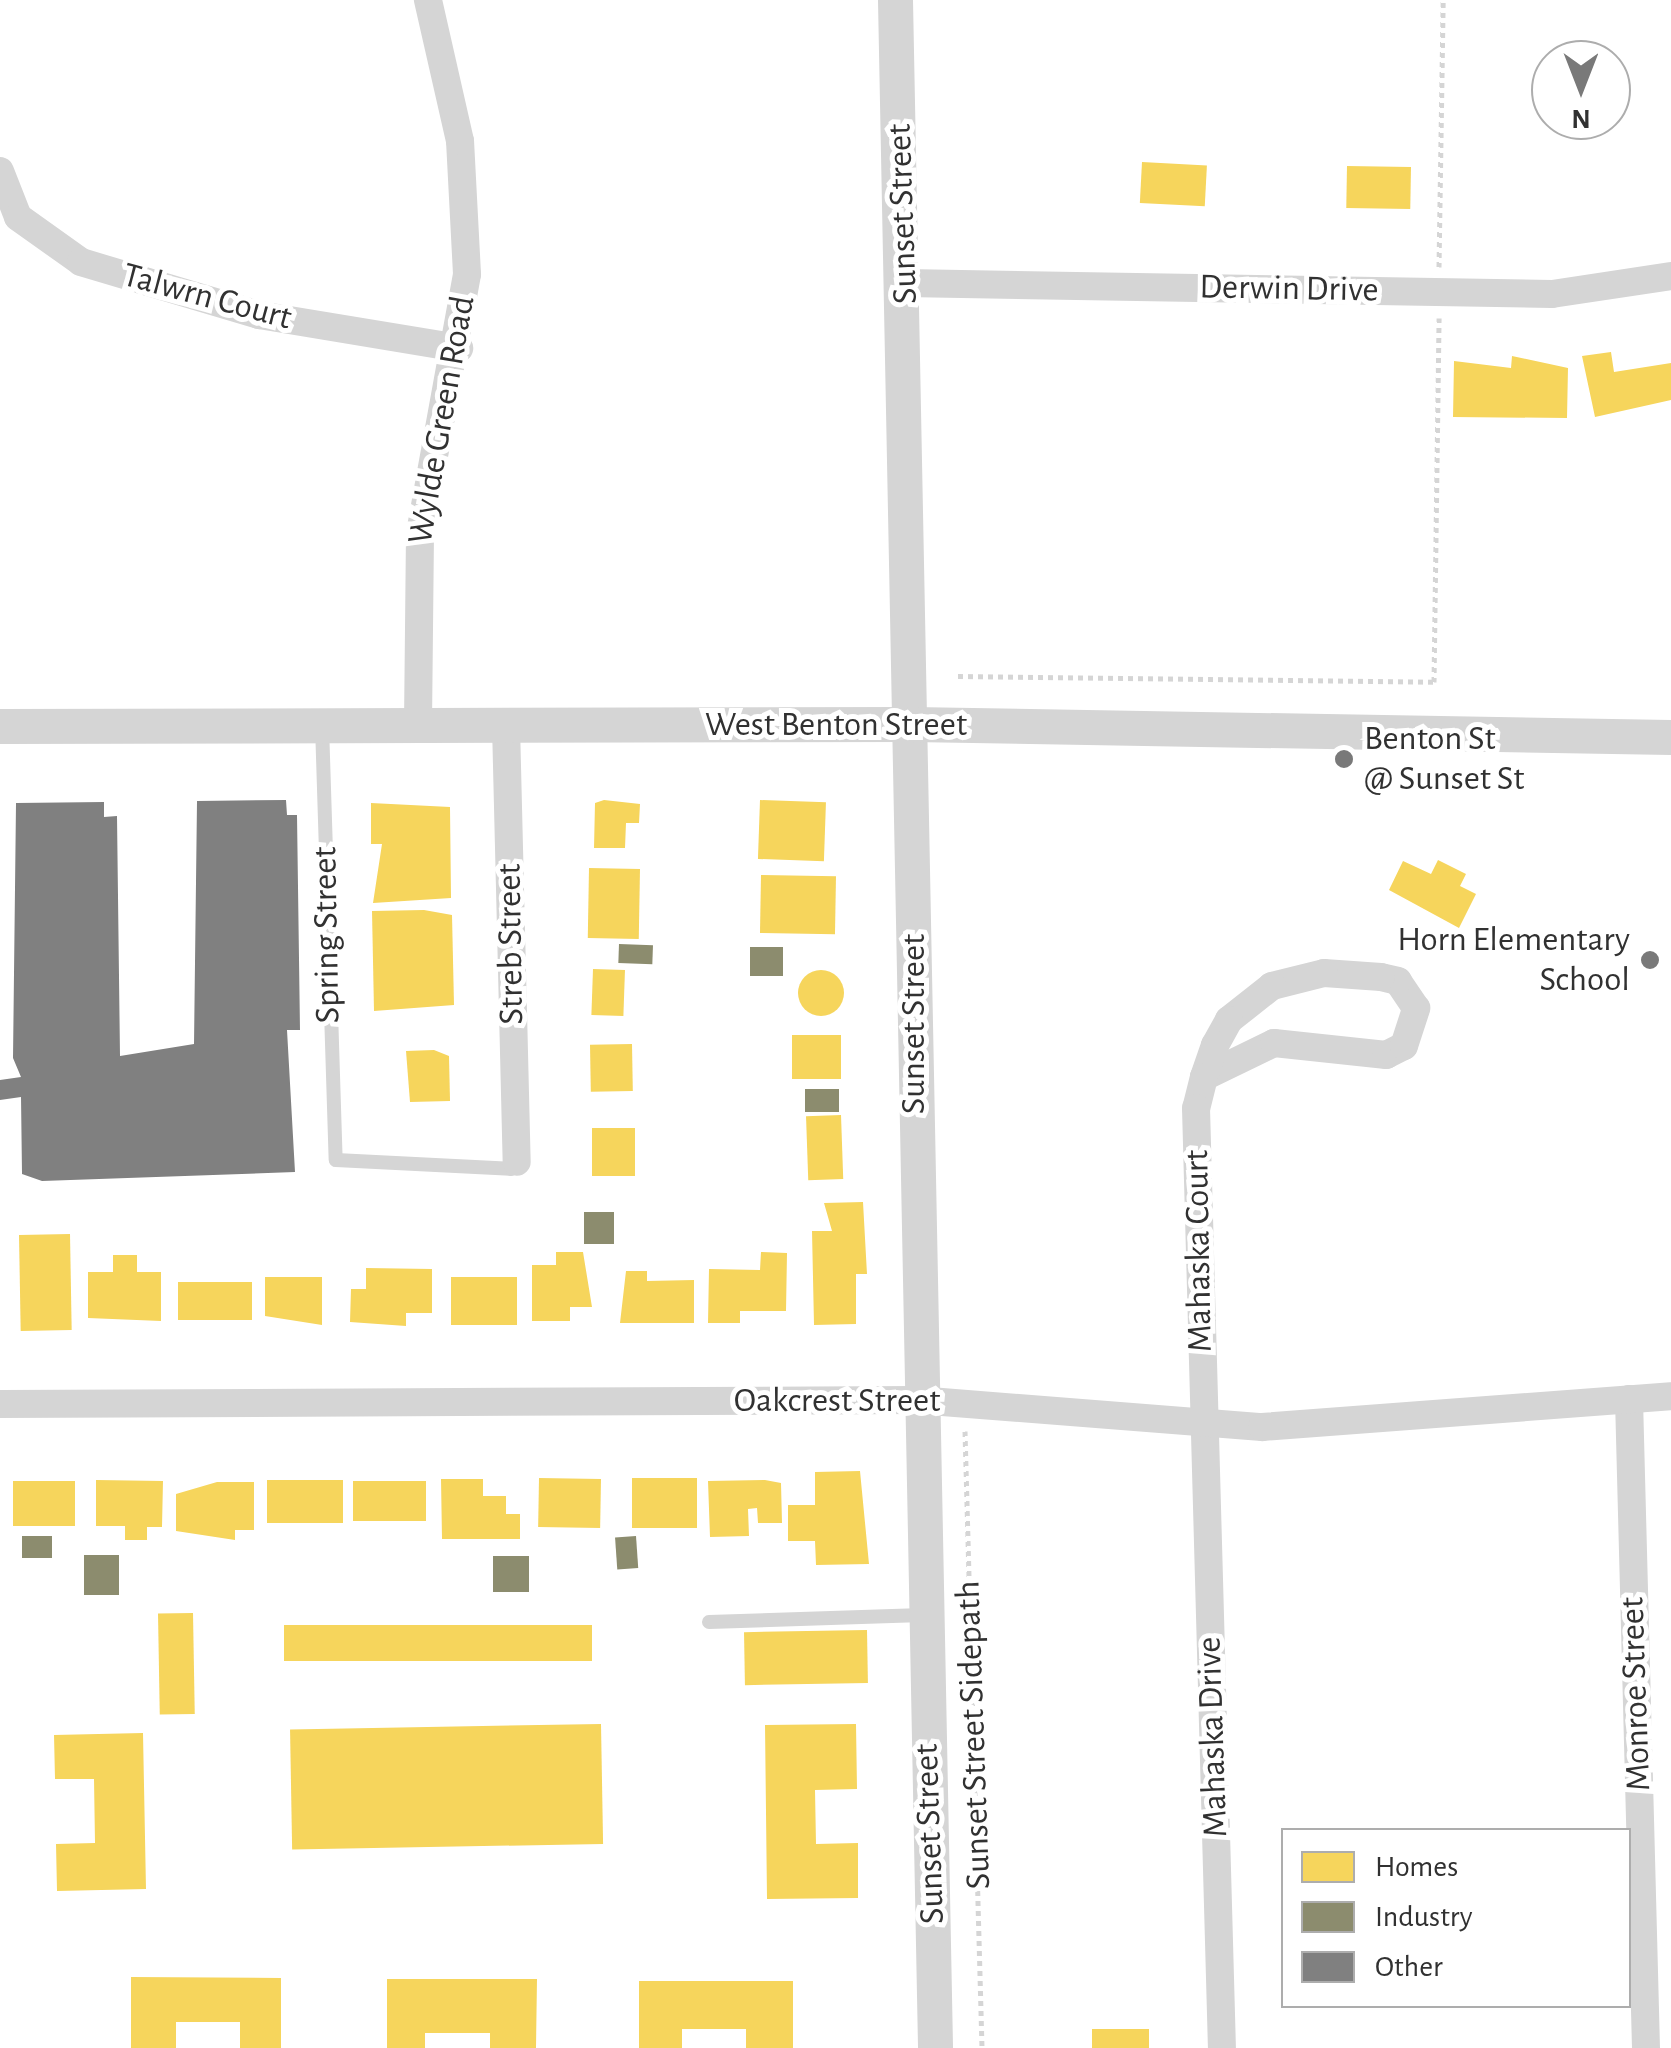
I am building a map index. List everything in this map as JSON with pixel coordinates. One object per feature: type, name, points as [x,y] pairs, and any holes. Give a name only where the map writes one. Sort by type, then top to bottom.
[{"type":"street","name":"Wylde Green Road","points":[[418,724],[420,532],[460,348],[466,196],[428,0]]},
{"type":"street","name":"Sunset Street","points":[[895,0],[906,283],[917,1400],[935,2048]]},
{"type":"street","name":"Talwrn Court","points":[[0,171],[18,216],[81,262],[259,315],[460,348]]},
{"type":"street","name":"Derwin Drive","points":[[906,283],[1582,294],[1671,276]]},
{"type":"street","name":"West Benton Street","points":[[0,726],[912,724],[1671,737]]},
{"type":"street","name":"Streb Street","points":[[506,725],[517,1162]]},
{"type":"street","name":"Mahaska Court","points":[[1204,1077],[1274,1044],[1386,1055],[1404,1046],[1416,1008],[1398,982],[1298,977],[1229,1020],[1204,1077],[1196,1141],[1204,1425]]},
{"type":"street","name":"Oakcrest Street","points":[[0,1404],[917,1400],[1204,1425],[1319,1426],[1671,1396]]},
{"type":"street","name":"Monroe Street","points":[[1628,1399],[1646,2048]]},
{"type":"street","name":"Mahaska Drive","points":[[1204,1425],[1222,2048]]},
{"type":"lane","name":"Spring Street","points":[[322,724],[332,1146],[346,1165],[517,1162]]},
{"type":"lane","points":[[709,1622],[924,1615]]},
{"type":"path","points":[[1439,274],[1442,0]]},
{"type":"path","points":[[958,676],[1434,682],[1439,316]]},
{"type":"path","name":"Sunset Street Sidepath","points":[[965,1422],[982,2048]]},
{"type":"building: Homes","points":[[1142,162],[1207,165],[1205,206],[1140,203]]},
{"type":"building: Homes","points":[[1347,166],[1411,167],[1410,209],[1346,208]]},
{"type":"building: Homes","points":[[1611,352],[1614,372],[1671,363],[1671,400],[1595,417],[1582,356]]},
{"type":"building: Homes","points":[[1512,356],[1568,368],[1567,418],[1453,417],[1454,361],[1511,368]]},
{"type":"building: Homes","points":[[604,800],[640,804],[639,823],[626,823],[625,848],[594,848],[595,803]]},
{"type":"building: Homes","points":[[760,800],[826,802],[824,861],[758,859]]},
{"type":"building: Homes","points":[[371,803],[450,807],[451,898],[373,903],[382,844],[371,844]]},
{"type":"building: Homes","points":[[1438,860],[1466,874],[1460,886],[1476,894],[1459,928],[1389,890],[1403,861],[1431,874]]},
{"type":"building: Homes","points":[[589,868],[640,869],[639,939],[588,938]]},
{"type":"building: Homes","points":[[761,875],[836,876],[835,934],[760,933]]},
{"type":"building: Homes","points":[[424,910],[452,915],[454,1005],[374,1011],[372,911]]},
{"type":"building: Homes","points":[[593,969],[625,970],[623,1016],[591,1015]]},
{"type":"building: Homes","points":[[821,970],[837,977],[844,993],[837,1009],[821,1016],[805,1009],[798,993],[805,977]]},
{"type":"building: Homes","points":[[792,1035],[841,1035],[841,1079],[792,1079]]},
{"type":"building: Homes","points":[[632,1044],[633,1091],[591,1092],[590,1045]]},
{"type":"building: Homes","points":[[434,1050],[449,1056],[450,1101],[410,1102],[406,1051]]},
{"type":"building: Homes","points":[[841,1115],[843,1179],[808,1180],[806,1116]]},
{"type":"building: Homes","points":[[592,1128],[635,1128],[635,1176],[592,1176]]},
{"type":"building: Homes","points":[[863,1202],[867,1274],[856,1274],[856,1324],[814,1325],[812,1231],[832,1231],[824,1203]]},
{"type":"building: Homes","points":[[70,1234],[72,1330],[21,1331],[19,1235]]},
{"type":"building: Homes","points":[[556,1252],[583,1252],[592,1307],[570,1307],[570,1321],[532,1321],[532,1265],[556,1265]]},
{"type":"building: Homes","points":[[761,1252],[787,1253],[786,1311],[740,1311],[740,1323],[708,1323],[709,1269],[760,1270]]},
{"type":"building: Homes","points":[[113,1255],[137,1255],[137,1272],[161,1272],[161,1321],[88,1318],[88,1272],[113,1272]]},
{"type":"building: Homes","points":[[366,1268],[432,1269],[432,1313],[406,1313],[406,1326],[350,1322],[351,1289],[366,1289]]},
{"type":"building: Homes","points":[[626,1271],[647,1271],[647,1281],[694,1280],[694,1323],[620,1323]]},
{"type":"building: Homes","points":[[265,1277],[322,1277],[322,1325],[265,1316]]},
{"type":"building: Homes","points":[[451,1277],[517,1277],[517,1325],[451,1325]]},
{"type":"building: Homes","points":[[178,1282],[252,1282],[252,1320],[178,1320]]},
{"type":"building: Homes","points":[[860,1471],[869,1564],[816,1565],[815,1541],[788,1541],[788,1505],[815,1505],[815,1472]]},
{"type":"building: Homes","points":[[539,1478],[601,1479],[600,1528],[538,1527]]},
{"type":"building: Homes","points":[[632,1478],[697,1478],[697,1528],[632,1528]]},
{"type":"building: Homes","points":[[441,1479],[483,1479],[483,1496],[506,1496],[506,1514],[520,1514],[520,1539],[442,1539]]},
{"type":"building: Homes","points":[[96,1480],[163,1481],[162,1527],[147,1527],[147,1540],[125,1540],[125,1526],[96,1526]]},
{"type":"building: Homes","points":[[267,1480],[343,1480],[343,1523],[267,1523]]},
{"type":"building: Homes","points":[[13,1481],[75,1481],[75,1526],[13,1526]]},
{"type":"building: Homes","points":[[353,1481],[426,1481],[426,1521],[353,1521]]},
{"type":"building: Homes","points":[[708,1481],[781,1483],[782,1523],[758,1523],[757,1508],[748,1509],[749,1536],[710,1537]]},
{"type":"building: Homes","points":[[217,1482],[254,1482],[254,1530],[235,1530],[235,1540],[176,1531],[176,1494]]},
{"type":"building: Homes","points":[[193,1613],[195,1714],[160,1715],[158,1614]]},
{"type":"building: Homes","points":[[284,1625],[592,1625],[592,1661],[284,1661]]},
{"type":"building: Homes","points":[[867,1630],[868,1683],[745,1685],[744,1632]]},
{"type":"building: Homes","points":[[601,1724],[603,1844],[292,1849],[290,1729]]},
{"type":"building: Homes","points":[[856,1724],[857,1789],[815,1790],[816,1844],[858,1843],[858,1898],[767,1899],[765,1725]]},
{"type":"building: Homes","points":[[143,1733],[146,1889],[57,1891],[56,1844],[95,1843],[94,1779],[55,1779],[54,1735]]},
{"type":"building: Homes","points":[[131,1977],[281,1978],[281,2048],[240,2048],[240,2022],[176,2022],[176,2048],[131,2048]]},
{"type":"building: Homes","points":[[387,1979],[537,1979],[536,2048],[490,2048],[490,2033],[425,2033],[425,2048],[387,2048]]},
{"type":"building: Homes","points":[[639,1981],[793,1981],[793,2048],[746,2048],[746,2029],[682,2029],[682,2048],[639,2048]]},
{"type":"building: Homes","points":[[1092,2029],[1149,2029],[1149,2048],[1092,2048]]},
{"type":"building: Industry","points":[[619,944],[653,945],[652,964],[618,963]]},
{"type":"building: Industry","points":[[750,947],[783,947],[783,976],[750,976]]},
{"type":"building: Industry","points":[[805,1089],[839,1089],[839,1112],[805,1112]]},
{"type":"building: Industry","points":[[584,1212],[614,1212],[614,1244],[584,1244]]},
{"type":"building: Industry","points":[[22,1536],[52,1536],[52,1558],[22,1558]]},
{"type":"building: Industry","points":[[636,1536],[638,1568],[617,1569],[615,1537]]},
{"type":"building: Industry","points":[[84,1555],[119,1555],[119,1595],[84,1595]]},
{"type":"building: Industry","points":[[493,1556],[529,1556],[529,1592],[493,1592]]},
{"type":"building: Other","points":[[286,800],[287,815],[297,815],[300,1030],[287,1030],[295,1172],[42,1181],[22,1174],[21,1097],[0,1100],[0,1080],[21,1077],[13,1058],[16,803],[104,802],[104,817],[117,816],[120,1056],[194,1044],[197,801]]},
{"type":"place","name":"Benton St @ Sunset St","points":[[1344,759]]},
{"type":"place","name":"Horn Elementary School","points":[[1650,960]]}]
